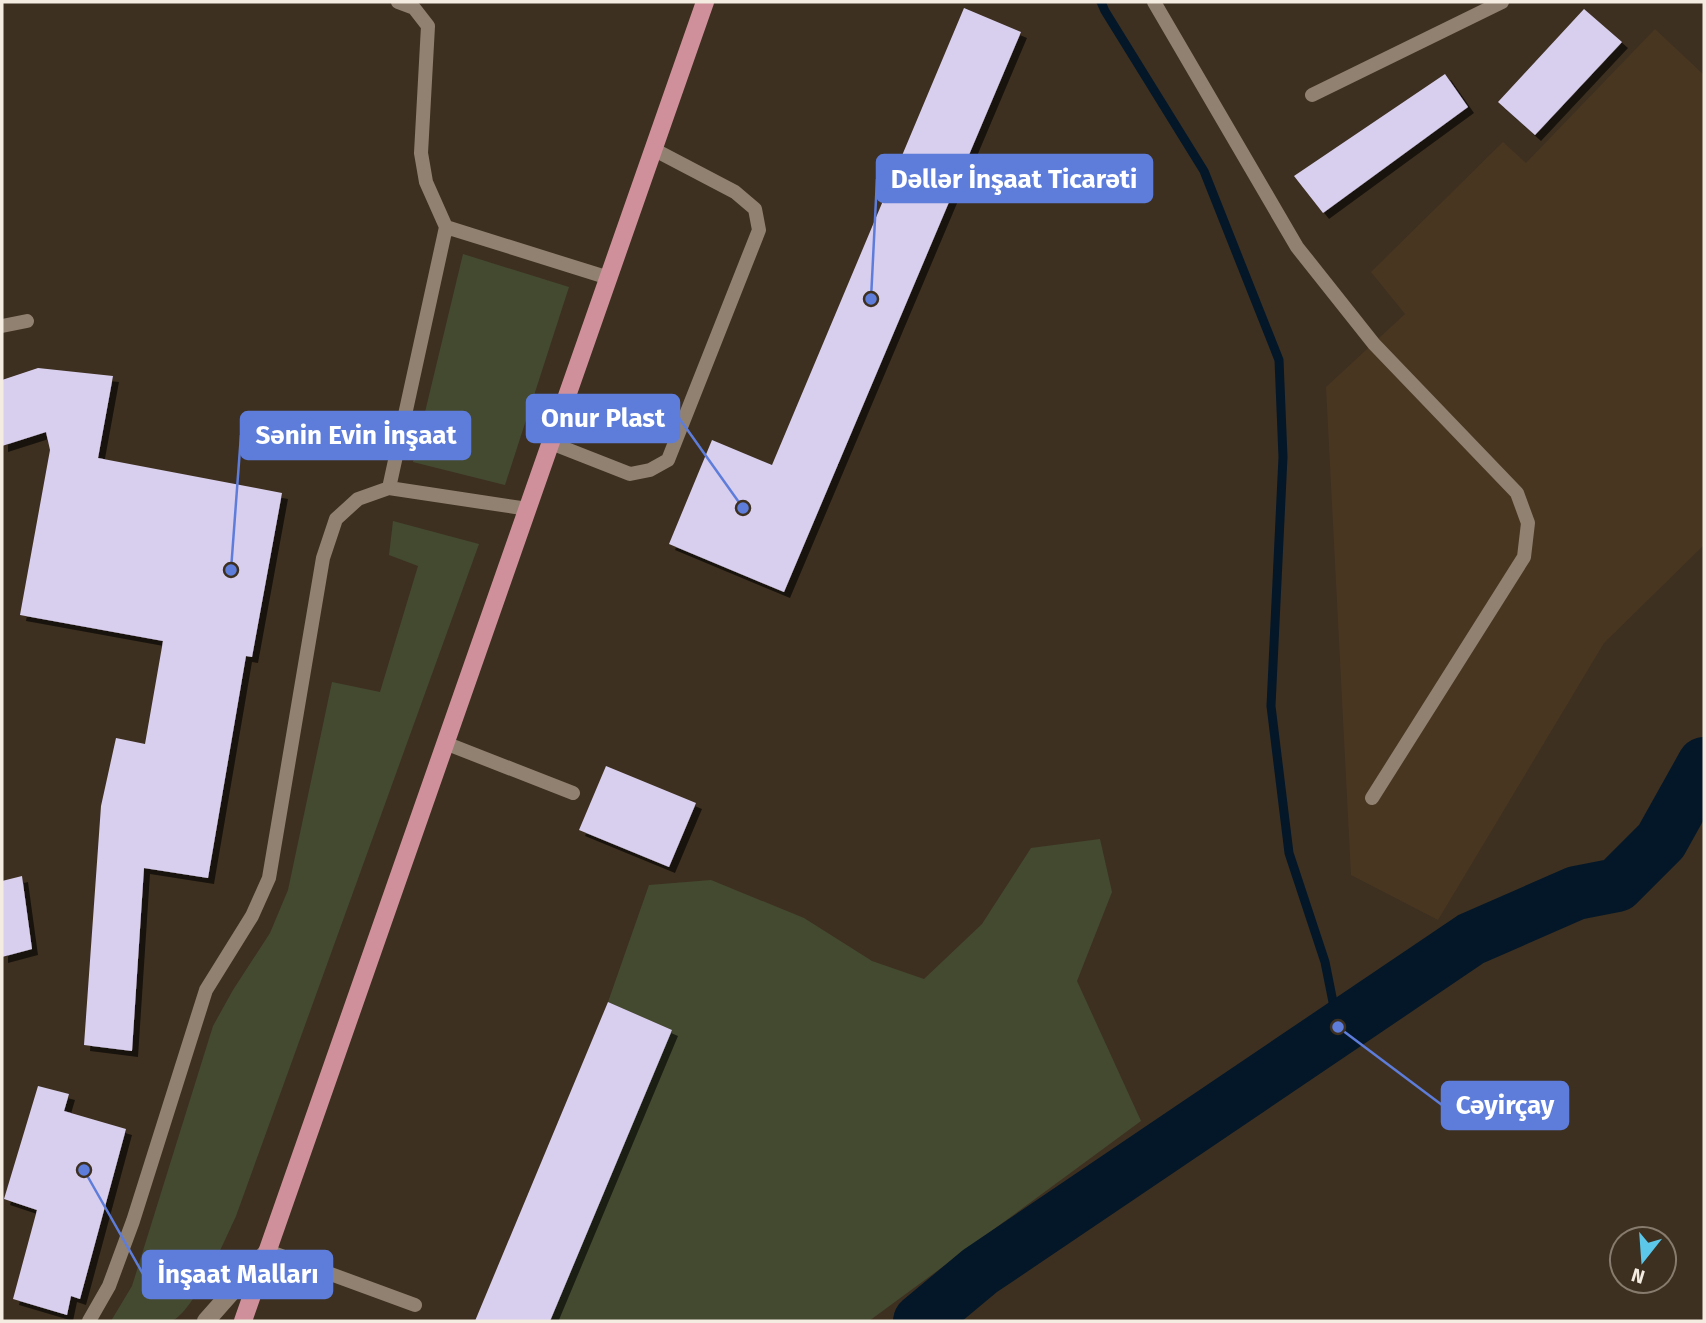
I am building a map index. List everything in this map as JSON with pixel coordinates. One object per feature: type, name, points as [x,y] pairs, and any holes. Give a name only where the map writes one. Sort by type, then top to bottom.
[{"type":"main road","points":[[243,1321],[705,2]]},
{"type":"main road","points":[[206,1321],[268,1251]]},
{"type":"lane","points":[[389,488],[446,227],[426,182],[421,153],[428,26],[414,8],[398,2]]},
{"type":"lane","points":[[1154,2],[1297,247],[1374,344],[1517,494],[1528,523],[1524,557],[1372,798]]},
{"type":"lane","points":[[1312,95],[1502,2]]},
{"type":"lane","points":[[551,443],[630,474],[650,470],[668,460],[759,230],[755,209],[734,192],[653,149]]},
{"type":"lane","points":[[446,227],[608,278]]},
{"type":"lane","points":[[2,326],[27,321]]},
{"type":"lane","points":[[89,1321],[109,1286],[133,1221],[206,990],[252,916],[269,878],[323,558],[336,519],[358,499],[389,488],[528,509]]},
{"type":"lane","points":[[446,743],[573,793]]},
{"type":"lane","points":[[268,1251],[415,1305]]},
{"type":"shaded area","points":[[1655,29],[1704,75],[1704,545],[1604,643],[1438,920],[1351,875],[1326,387],[1405,314],[1371,272],[1503,142],[1526,163]]},
{"type":"green space","points":[[463,254],[569,287],[505,485],[413,462]]},
{"type":"green space","points":[[393,521],[479,544],[225,1241],[198,1291],[179,1316],[166,1322],[111,1321],[132,1286],[213,1026],[270,933],[288,890],[332,682],[380,692],[418,566],[389,555]]},
{"type":"green space","points":[[1100,839],[1112,892],[1077,981],[1141,1121],[869,1321],[550,1321],[672,1030],[608,1002],[649,885],[711,880],[804,918],[872,961],[924,979],[982,924],[1031,848]]},
{"type":"building","points":[[964,8],[1021,32],[784,592],[669,544],[712,440],[772,465]]},
{"type":"building","points":[[1584,9],[1622,42],[1535,135],[1498,102]]},
{"type":"building","points":[[1445,74],[1468,107],[1323,213],[1294,176]]},
{"type":"building","points":[[38,368],[113,376],[98,458],[282,493],[252,657],[246,656],[208,878],[144,868],[132,1051],[84,1045],[101,806],[116,738],[145,744],[163,641],[20,615],[50,450],[46,432],[2,446],[2,380]]},
{"type":"building","points":[[606,766],[696,803],[669,867],[579,830]]},
{"type":"building","points":[[22,876],[32,949],[2,957],[2,881]]},
{"type":"building","points":[[608,1002],[672,1030],[550,1321],[475,1321]]},
{"type":"building","points":[[38,1086],[69,1094],[64,1111],[126,1129],[80,1299],[71,1296],[67,1315],[13,1299],[37,1210],[4,1199]]},
{"type":"waterway","points":[[1101,2],[1204,171],[1279,360],[1283,457],[1271,706],[1289,853],[1325,962],[1338,1027]]},
{"type":"waterway","points":[[920,1321],[980,1271],[1471,939],[1576,893],[1617,885],[1661,841],[1704,764]]},
{"type":"place","name":"Dəllər İnşaat Ticarəti","points":[[871,299]]},
{"type":"place","name":"Onur Plast","points":[[743,508]]},
{"type":"place","name":"Sənin Evin İnşaat","points":[[231,570]]},
{"type":"place","name":"Cəyirçay","points":[[1338,1027]]},
{"type":"place","name":"İnşaat Malları","points":[[84,1170]]}]
